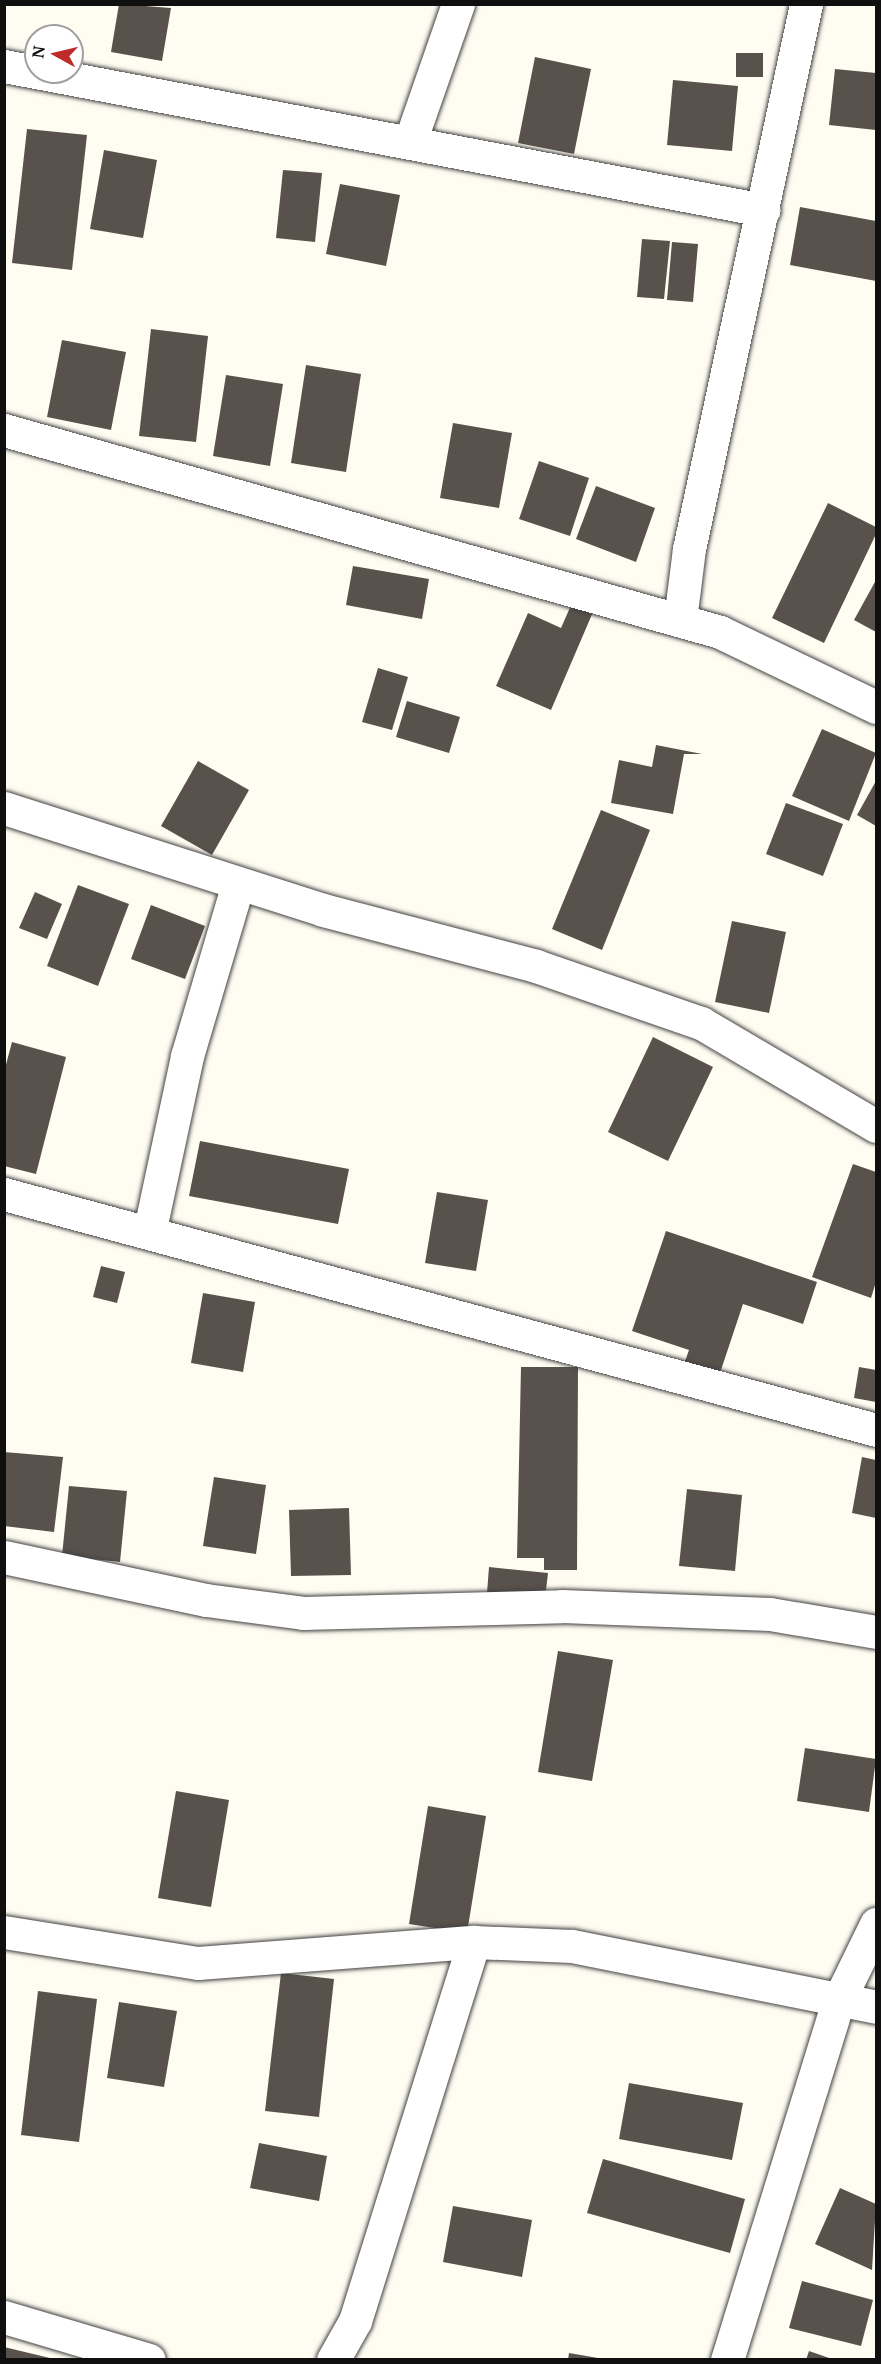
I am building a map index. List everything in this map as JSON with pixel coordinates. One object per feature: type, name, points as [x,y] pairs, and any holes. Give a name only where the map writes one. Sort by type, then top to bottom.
[{"type":"street","points":[[412,136],[458,4]]},
{"type":"street","points":[[680,620],[689,549],[806,4]]},
{"type":"street","points":[[4,66],[763,210]]},
{"type":"street","points":[[4,430],[720,632],[876,707]]},
{"type":"street","points":[[4,808],[238,884],[536,966],[701,1023],[876,1126]]},
{"type":"street","points":[[150,1229],[187,1056],[238,884]]},
{"type":"street","points":[[4,1194],[150,1229],[876,1430]]},
{"type":"street","points":[[4,1557],[206,1600],[303,1613],[562,1606],[770,1614],[876,1632]]},
{"type":"street","points":[[726,2360],[838,2002],[876,1924]]},
{"type":"street","points":[[4,1932],[198,1963],[474,1942],[624,1955],[838,2002],[876,2007]]},
{"type":"street","points":[[333,2360],[355,2321],[474,1942]]},
{"type":"street","points":[[4,2317],[149,2360]]},
{"type":"building","points":[[119,4],[171,8],[162,61],[111,52]]},
{"type":"building","points":[[736,53],[763,53],[763,77],[736,77]]},
{"type":"building","points":[[535,57],[591,69],[574,154],[518,143]]},
{"type":"building","points":[[835,69],[876,73],[876,130],[829,125]]},
{"type":"building","points":[[673,80],[738,86],[732,151],[667,145]]},
{"type":"building","points":[[27,129],[87,135],[72,270],[12,263]]},
{"type":"building","points":[[104,150],[157,160],[143,238],[90,229]]},
{"type":"building","points":[[283,170],[322,173],[315,242],[276,238]]},
{"type":"building","points":[[340,184],[400,195],[386,266],[326,254]]},
{"type":"building","points":[[800,207],[876,221],[876,281],[790,265]]},
{"type":"building","points":[[642,239],[670,241],[664,299],[637,297]]},
{"type":"building","points":[[672,242],[698,244],[693,302],[667,300]]},
{"type":"building","points":[[151,329],[208,336],[196,442],[139,436]]},
{"type":"building","points":[[62,340],[126,352],[111,430],[47,417]]},
{"type":"building","points":[[306,365],[361,374],[346,472],[291,463]]},
{"type":"building","points":[[226,375],[283,384],[270,466],[213,456]]},
{"type":"building","points":[[453,423],[512,433],[499,508],[440,498]]},
{"type":"building","points":[[539,461],[589,478],[570,536],[519,519]]},
{"type":"building","points":[[596,486],[655,508],[636,562],[576,539]]},
{"type":"building","points":[[828,503],[876,527],[876,534],[824,643],[772,618]]},
{"type":"building","points":[[353,566],[429,579],[422,619],[346,605]]},
{"type":"building","points":[[876,580],[876,632],[854,620]]},
{"type":"building","points":[[572,603],[593,612],[551,710],[496,686],[528,613],[561,628]]},
{"type":"building","points":[[378,668],[408,677],[392,730],[362,722]]},
{"type":"building","points":[[407,701],[460,717],[449,753],[396,737]]},
{"type":"building","points":[[822,729],[876,753],[849,821],[792,796]]},
{"type":"building","points":[[656,745],[702,754],[684,754],[673,814],[611,803],[619,760],[652,767]]},
{"type":"building","points":[[198,761],[249,790],[212,855],[161,826]]},
{"type":"building","points":[[876,781],[876,826],[857,815]]},
{"type":"building","points":[[786,803],[843,824],[823,876],[766,854]]},
{"type":"building","points":[[601,810],[650,830],[602,950],[552,929]]},
{"type":"building","points":[[78,885],[129,904],[98,986],[47,966]]},
{"type":"building","points":[[35,892],[62,904],[47,939],[19,928]]},
{"type":"building","points":[[151,905],[205,926],[185,979],[131,959]]},
{"type":"building","points":[[732,921],[786,932],[769,1013],[715,1002]]},
{"type":"building","points":[[653,1037],[713,1067],[668,1161],[608,1132]]},
{"type":"building","points":[[12,1042],[66,1057],[36,1174],[4,1166],[4,1072]]},
{"type":"building","points":[[200,1141],[349,1169],[338,1224],[189,1196]]},
{"type":"building","points":[[853,1164],[876,1172],[876,1282],[871,1298],[812,1277]]},
{"type":"building","points":[[437,1192],[488,1200],[476,1271],[425,1263]]},
{"type":"building","points":[[666,1231],[817,1282],[803,1324],[743,1304],[719,1376],[684,1364],[689,1350],[632,1331]]},
{"type":"building","points":[[101,1266],[125,1272],[117,1303],[93,1297]]},
{"type":"building","points":[[203,1293],[255,1302],[243,1372],[191,1363]]},
{"type":"building","points":[[521,1367],[578,1367],[577,1570],[544,1570],[544,1558],[517,1558]]},
{"type":"building","points":[[859,1367],[876,1370],[876,1402],[854,1398]]},
{"type":"building","points":[[4,1452],[63,1457],[54,1532],[4,1526]]},
{"type":"building","points":[[862,1457],[876,1460],[876,1518],[852,1513]]},
{"type":"building","points":[[214,1477],[266,1485],[256,1554],[203,1546]]},
{"type":"building","points":[[69,1486],[127,1491],[120,1562],[62,1556]]},
{"type":"building","points":[[687,1489],[742,1495],[735,1571],[679,1566]]},
{"type":"building","points":[[349,1508],[351,1575],[291,1576],[289,1510]]},
{"type":"building","points":[[489,1567],[548,1573],[545,1599],[487,1593]]},
{"type":"building","points":[[558,1651],[613,1660],[592,1781],[538,1772]]},
{"type":"building","points":[[805,1748],[876,1759],[869,1812],[797,1801]]},
{"type":"building","points":[[176,1791],[229,1800],[211,1907],[158,1898]]},
{"type":"building","points":[[428,1806],[486,1816],[467,1933],[409,1924]]},
{"type":"building","points":[[281,1973],[334,1979],[319,2117],[265,2111]]},
{"type":"building","points":[[38,1991],[97,1999],[79,2142],[21,2135]]},
{"type":"building","points":[[119,2002],[177,2011],[164,2087],[107,2078]]},
{"type":"building","points":[[629,2083],[743,2103],[732,2160],[619,2139]]},
{"type":"building","points":[[259,2143],[327,2156],[319,2201],[250,2188]]},
{"type":"building","points":[[603,2159],[745,2199],[730,2253],[587,2213]]},
{"type":"building","points":[[840,2188],[876,2204],[872,2270],[815,2244]]},
{"type":"building","points":[[453,2206],[532,2220],[522,2277],[443,2262]]},
{"type":"building","points":[[802,2281],[873,2300],[861,2346],[789,2328]]},
{"type":"building","points":[[4,2347],[54,2359],[54,2360],[4,2360]]},
{"type":"building","points":[[809,2351],[832,2359],[832,2360],[806,2360]]},
{"type":"building","points":[[569,2353],[598,2358],[598,2360],[568,2360]]}]
